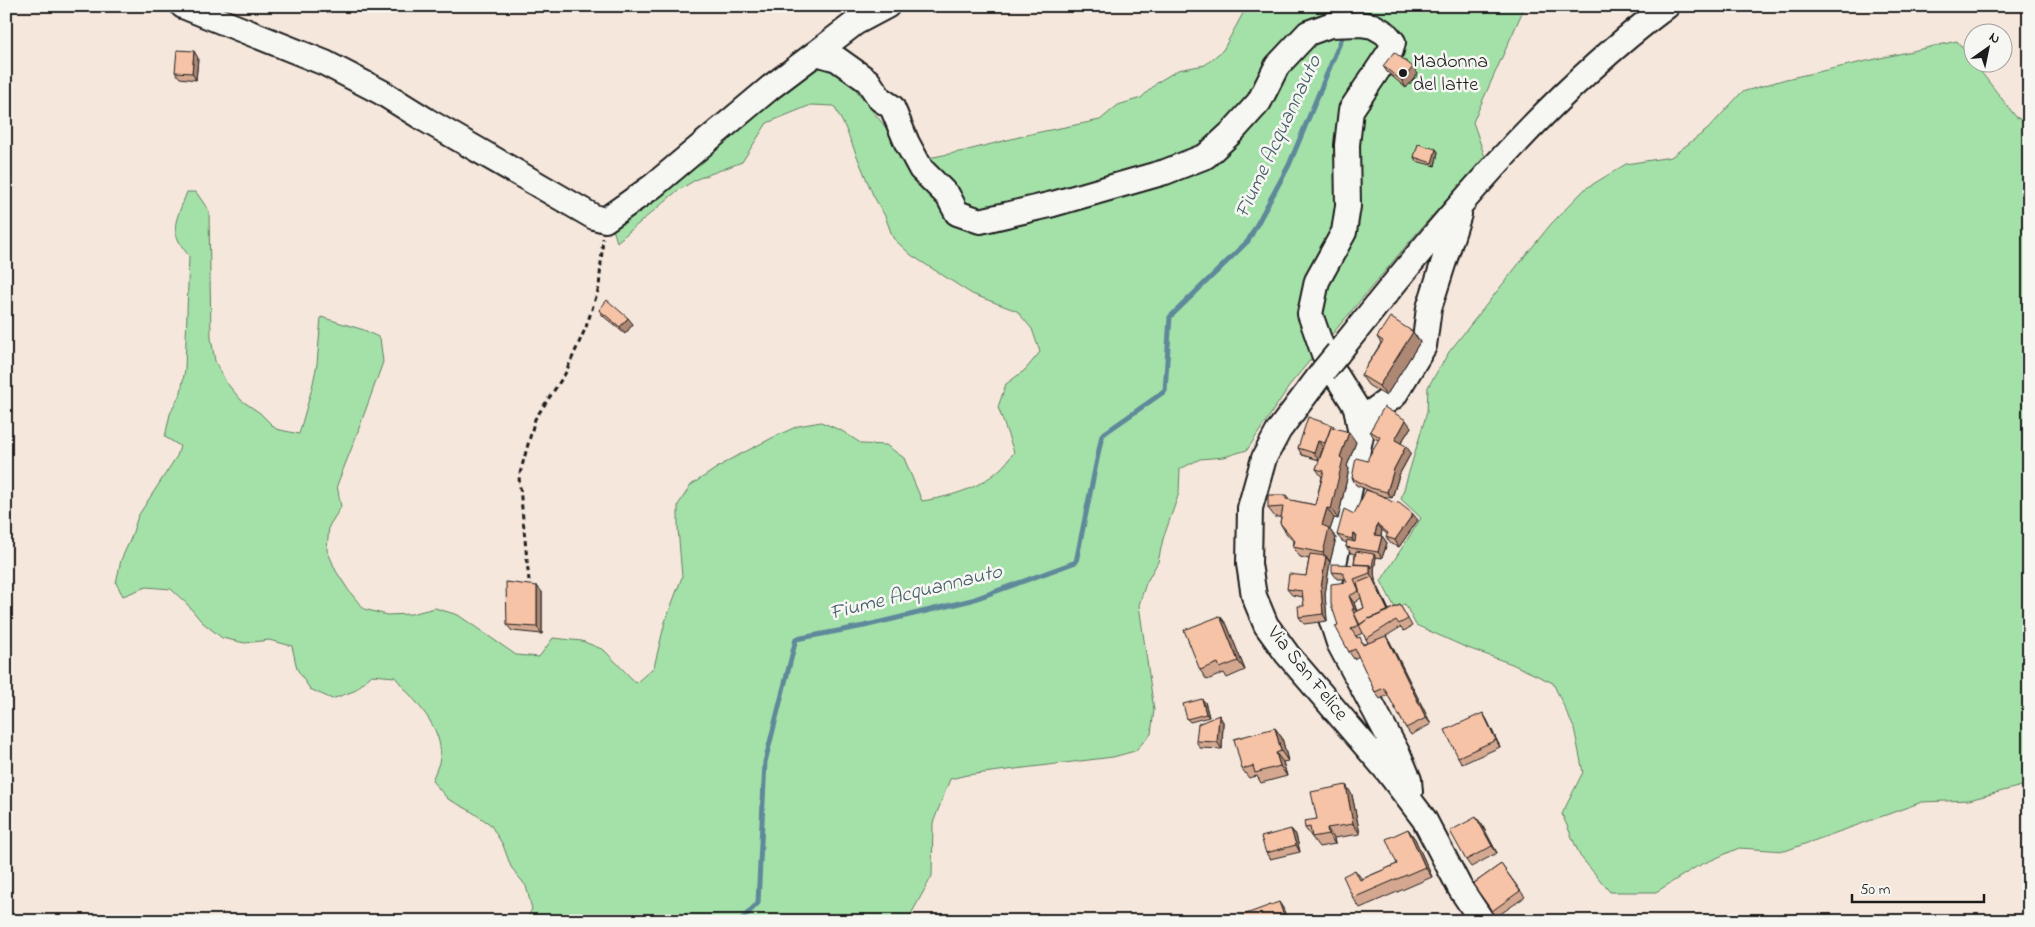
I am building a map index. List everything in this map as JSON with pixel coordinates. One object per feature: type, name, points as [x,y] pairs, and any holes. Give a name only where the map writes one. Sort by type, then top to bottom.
[{"type":"street","points":[[183,6],[325,63],[381,92],[594,217],[605,220],[652,186],[771,87],[855,23],[887,6]]},
{"type":"street","name":"Via San Felice","points":[[1482,921],[1460,888],[1424,819],[1384,767],[1287,654],[1266,625],[1254,596],[1249,564],[1250,508],[1264,458],[1279,430],[1392,286],[1489,173],[1570,89],[1667,6]]},
{"type":"street","points":[[816,53],[838,59],[868,81],[880,99],[892,107],[907,143],[921,169],[948,196],[957,213],[980,221],[1063,202],[1165,172],[1206,156],[1232,132],[1259,102],[1277,66],[1308,33],[1330,25],[1360,24],[1374,26],[1385,32],[1393,42],[1391,50],[1352,110],[1347,145],[1348,206],[1344,232],[1317,281],[1310,314],[1330,363],[1356,406],[1361,435],[1330,582],[1329,612],[1339,643],[1399,756],[1409,780],[1410,801]]},
{"type":"street","points":[[1359,421],[1394,396],[1424,346],[1429,308],[1461,206]]},
{"type":"path","points":[[530,581],[518,477],[535,419],[566,374],[586,327],[599,288],[605,220]]},
{"type":"green space","points":[[1247,6],[1525,6],[1473,122],[1485,157],[1416,234],[1292,382],[1247,450],[1224,457],[1200,459],[1180,469],[1179,493],[1163,539],[1158,562],[1146,583],[1139,605],[1154,710],[1151,734],[1135,751],[1113,757],[967,775],[950,779],[933,823],[932,876],[910,916],[902,921],[526,921],[532,909],[526,886],[511,867],[503,845],[490,824],[448,799],[432,781],[440,758],[437,736],[426,714],[395,677],[372,675],[354,691],[332,699],[310,689],[297,669],[292,646],[269,640],[245,643],[222,638],[202,622],[171,589],[146,587],[123,596],[116,583],[121,560],[138,516],[177,456],[180,446],[165,437],[170,414],[181,392],[185,369],[189,256],[178,239],[176,225],[187,192],[196,192],[209,211],[211,338],[215,361],[226,382],[241,400],[260,413],[276,429],[299,434],[317,364],[321,317],[364,330],[380,338],[383,362],[337,485],[341,507],[329,526],[327,550],[336,571],[364,609],[387,615],[411,614],[435,608],[458,615],[516,655],[539,657],[553,638],[582,641],[604,650],[636,683],[654,667],[665,622],[682,577],[678,505],[691,485],[729,460],[776,436],[798,426],[821,422],[842,431],[862,444],[886,445],[904,458],[922,501],[963,491],[991,477],[1014,452],[998,407],[1006,384],[1025,370],[1040,352],[1032,329],[1017,311],[972,294],[911,255],[893,238],[885,216],[873,195],[845,127],[834,106],[811,105],[767,123],[742,162],[697,179],[677,191],[617,242],[613,229],[818,64],[840,70],[887,129],[896,150],[918,160],[1100,120],[1118,105],[1141,98],[1158,82],[1178,70],[1205,65],[1223,50]]},
{"type":"green space","points":[[1957,41],[1962,47],[1962,72],[1981,72],[2016,117],[2029,124],[2029,784],[1969,800],[1922,802],[1785,851],[1739,848],[1696,867],[1656,892],[1610,892],[1580,856],[1562,814],[1583,772],[1574,728],[1553,683],[1512,664],[1465,647],[1416,625],[1405,604],[1395,608],[1381,581],[1421,518],[1401,499],[1427,412],[1428,387],[1449,352],[1521,261],[1551,224],[1585,189],[1626,164],[1671,157],[1708,129],[1742,92],[1786,79]]},
{"type":"building","points":[[177,50],[194,51],[192,73],[175,72]]},
{"type":"building","points":[[1394,52],[1413,67],[1402,81],[1383,66]]},
{"type":"building","points":[[1418,144],[1436,149],[1432,163],[1414,157]]},
{"type":"building","points":[[607,300],[628,318],[620,327],[599,310]]},
{"type":"building","points":[[1390,317],[1413,332],[1379,386],[1361,375],[1383,341],[1377,337]]},
{"type":"building","points":[[1384,407],[1406,420],[1395,440],[1406,446],[1394,469],[1387,492],[1371,488],[1352,478],[1356,458],[1368,461],[1380,437],[1370,431]]},
{"type":"building","points":[[1308,417],[1334,426],[1334,428],[1331,427],[1325,443],[1318,441],[1314,453],[1298,448]]},
{"type":"building","points":[[1331,427],[1349,432],[1340,457],[1343,459],[1331,509],[1327,508],[1322,525],[1329,528],[1323,553],[1293,547],[1295,541],[1280,523],[1283,507],[1268,508],[1268,495],[1286,495],[1286,499],[1315,505],[1324,471],[1316,469]]},
{"type":"building","points":[[1366,490],[1383,496],[1392,502],[1399,503],[1413,514],[1395,540],[1386,537],[1388,533],[1377,524],[1375,535],[1382,536],[1378,552],[1346,547],[1347,540],[1355,542],[1356,534],[1353,533],[1352,539],[1337,535],[1344,509],[1354,514]]},
{"type":"building","points":[[1356,551],[1374,554],[1372,568],[1370,565],[1354,564]]},
{"type":"building","points":[[1310,554],[1326,556],[1321,588],[1323,614],[1299,617],[1298,606],[1304,606],[1302,591],[1287,589],[1289,574],[1306,576]]},
{"type":"building","points":[[1332,564],[1370,565],[1370,573],[1354,579],[1359,591],[1349,596],[1359,625],[1351,629],[1357,638],[1360,637],[1363,645],[1386,636],[1426,718],[1406,728],[1384,688],[1375,692],[1355,649],[1349,652],[1335,626],[1338,625],[1331,604],[1331,584],[1347,582],[1343,573],[1332,572]]},
{"type":"building","points":[[1372,577],[1388,611],[1369,618],[1360,625],[1354,613],[1364,608],[1357,583]]},
{"type":"building","points":[[506,582],[537,586],[537,627],[507,625]]},
{"type":"building","points":[[1400,605],[1408,619],[1399,624],[1396,620],[1366,639],[1359,625],[1369,618]]},
{"type":"building","points":[[1220,616],[1238,661],[1220,668],[1218,663],[1200,670],[1184,630]]},
{"type":"building","points":[[1202,699],[1206,714],[1187,719],[1183,704]]},
{"type":"building","points":[[1483,713],[1496,740],[1458,757],[1445,730]]},
{"type":"building","points":[[1219,715],[1217,742],[1196,741],[1198,724]]},
{"type":"building","points":[[1275,728],[1281,751],[1276,753],[1280,766],[1255,773],[1253,766],[1242,769],[1234,739]]},
{"type":"building","points":[[1346,785],[1353,824],[1327,828],[1328,834],[1312,837],[1310,827],[1305,828],[1304,821],[1317,819],[1311,792]]},
{"type":"building","points":[[1476,817],[1492,846],[1466,860],[1450,831]]},
{"type":"building","points":[[1291,829],[1296,845],[1266,853],[1261,837]]},
{"type":"building","points":[[1408,829],[1425,867],[1353,898],[1343,876],[1355,870],[1360,880],[1397,864],[1386,839]]},
{"type":"building","points":[[1501,864],[1520,891],[1492,911],[1473,884]]},
{"type":"building","points":[[1279,902],[1286,921],[1236,921],[1235,918]]},
{"type":"waterway","name":"Fiume Acquannauto","points":[[1352,13],[1355,6]]},
{"type":"waterway","name":"Fiume Acquannauto","points":[[740,921],[758,903],[765,762],[796,639],[864,626],[972,600],[1076,562],[1102,435],[1165,391],[1170,317],[1248,241],[1289,165],[1344,33]]},
{"type":"place","name":"Madonna del latte","points":[[1403,73]]}]
